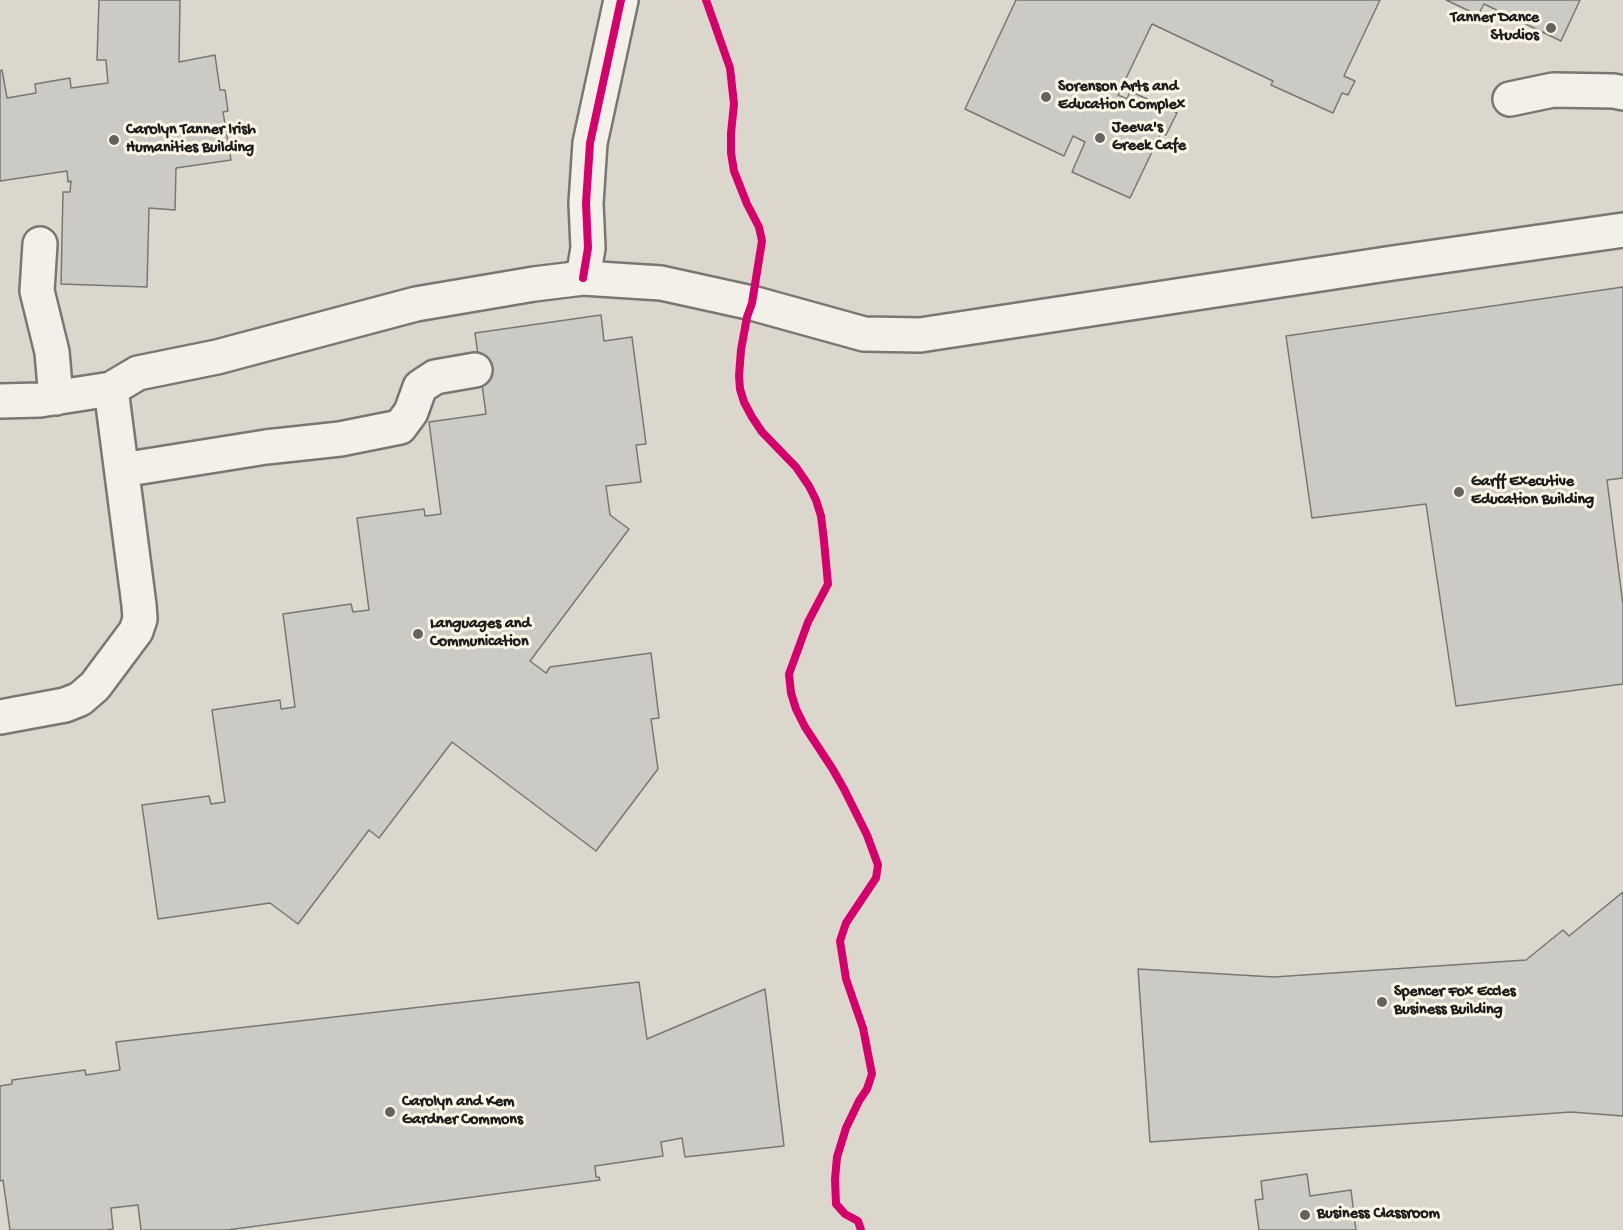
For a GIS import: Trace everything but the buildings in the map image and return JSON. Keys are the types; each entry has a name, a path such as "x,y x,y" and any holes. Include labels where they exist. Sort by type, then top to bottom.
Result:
{"lane":[{"path":"583,278 588,248 586,203 590,143 621,0"},
{"path":"1510,99 1553,90 1623,93"},
{"path":"0,401 40,400 111,389 138,373 217,357 416,304 583,278 661,284 752,303 864,334 920,335 1623,230"},
{"path":"40,244 37,291 52,352 56,398"},
{"path":"122,470 266,447 340,439 400,427 411,412 420,387 435,376 475,370"},
{"path":"0,717 65,705 80,699 95,686 136,631 140,619 139,605 111,389"}],"shaded area":[{"path":"0,0 1623,0 1623,1230 0,1230"},
{"path":"296,0 598,0 562,153 558,209 553,224 544,238 521,252 522,256 371,295 377,285 371,267 360,259 347,256 335,260 326,268 322,276 330,297 334,301 343,302 254,326 240,319 233,303 304,127 312,94 312,62 303,33 288,5"},
{"path":"632,0 696,0 720,74 724,111 720,145 723,172 750,232 750,254 745,280 741,277 653,256 638,248 624,235 618,234 612,237 604,213 602,169"},
{"path":"715,0 817,0 862,183 877,227 822,248 764,284 770,240 768,225 748,185 740,162 738,138 742,92"},
{"path":"842,0 896,0 895,54 850,33"},
{"path":"913,0 953,0 948,11 955,68 950,80 913,63"},
{"path":"1380,0 1393,0 1355,81 1344,76"},
{"path":"855,54 937,92 962,110 976,215 949,215 901,221 882,160"},
{"path":"1453,69 1466,72 1476,79 1483,89 1486,102 1483,115 1476,125 1466,132 1453,135 1440,132 1430,125 1423,115 1420,102 1423,89 1430,79 1440,72"},
{"path":"1192,71 1187,81 1196,80 1162,151 1160,150 1156,158 1150,155 1161,133 1167,135 1177,113 1146,99 1153,86 1172,83 1177,73"},
{"path":"299,73 299,98 262,195 240,204 217,171 220,169 220,173 232,176 244,144 233,97 261,93 260,80"},
{"path":"1585,106 1623,107 1623,175 1570,151 1547,174 1508,197 1504,198 1502,194 1478,203 1459,205 1440,203 1438,207 1406,201 1386,194 1357,177 1338,161 1349,159 1355,148 1375,147 1386,162 1420,188 1455,196 1468,196 1488,190 1515,176 1534,155 1557,120 1570,111"},
{"path":"1311,154 1316,156 1347,187 1375,203 1406,216 1441,222 1462,221 1501,214 1534,200 1535,203 1479,226 1114,282 1159,190 1178,188 1184,174 1208,170 1202,183 1220,181 1226,168 1252,164 1249,174 1261,173 1269,161 1297,157 1292,167 1306,165"},
{"path":"1574,167 1623,190 1623,203 1587,196 1549,199 1545,197 1544,193"},
{"path":"1163,178 1113,282 1095,285 1042,267 1010,260 1023,231 1087,249 1097,227 1076,210 1044,194 1100,184"},
{"path":"191,188 186,326 172,334 75,348 67,344 51,312 55,198 63,197 61,284 146,287 149,208 175,210 175,189"},
{"path":"26,207 25,238 0,238 0,210"},
{"path":"958,225 989,226 981,242 943,240 907,242 904,231"},
{"path":"880,237 886,256 829,270 825,259"},
{"path":"1623,247 1623,267 1563,276 1476,272 1426,280 1424,273 1482,265 1515,266 1542,272 1560,270"},
{"path":"1005,269 1024,273 1074,288 990,300"},
{"path":"1365,280 1366,291 1269,309 1273,336 1266,341 1269,360 1277,363 1290,454 1279,456 1288,520 1204,531 1198,526 1190,526 1178,535 1153,537 1139,530 1119,507 1102,496 1073,489 1053,491 1003,515 959,408 937,343"},
{"path":"1623,280 1623,287 1545,298 1544,291"},
{"path":"0,291 4,291 11,303 36,355 34,360 24,368 0,371"},
{"path":"667,300 738,316 728,357 730,383 737,406 751,431 795,480 808,506 815,544 818,583 745,573 708,574 696,512"},
{"path":"754,320 766,324 799,346 827,359 848,363 867,362 880,361 907,353 920,452 922,562 858,583 834,584 829,521 817,483 783,441 760,418 753,399 746,369"},
{"path":"351,336 441,339 414,343 400,348 394,354 389,366 389,400 381,413 366,419 267,433 260,413 257,378 277,385 283,418 367,406 363,367 293,366 287,362 291,353"},
{"path":"183,376 181,433 177,435 172,398 163,399 162,383"},
{"path":"219,379 226,413 219,417 225,433 209,439 211,382"},
{"path":"34,411 48,449 44,550 50,586 86,659 82,675 63,682 29,676 17,662 0,559 0,421 4,417"},
{"path":"957,467 984,527 966,538 957,524 946,530 945,474"},
{"path":"253,469 262,483 279,476 289,488 254,502 235,475"},
{"path":"1621,478 1623,506 1623,605 1607,480"},
{"path":"220,482 224,490 215,504 219,519 203,529 201,507 207,504 202,489"},
{"path":"297,503 308,525 286,525 263,530 242,538 221,552 219,539 229,532"},
{"path":"647,516 678,532 685,586 678,592 600,604 601,591 644,536 649,526"},
{"path":"1073,521 1092,526 1110,537 1114,543 1122,577 1096,595 1064,627 1046,652 973,781 949,809 943,740 957,669 987,609 1015,566 1044,531 1062,522"},
{"path":"1292,552 1304,597 1329,636 1378,669 1410,678 1410,702 1388,698 1353,684 1327,668 1304,644 1279,602 1268,558"},
{"path":"347,570 351,604 283,614 295,707 281,709 280,701 212,710 225,802 211,804 209,796 142,805 158,919 270,903 298,924 309,910 334,928 332,931 287,933 267,922 232,924 153,936 143,924 134,903 135,824 123,789 129,776 144,774 152,783 167,787 207,780 211,775 203,708 209,698 279,686 284,674 276,615 277,607 284,601 332,593 336,586 336,573"},
{"path":"1218,572 1244,583 1264,601 1284,639 1304,665 1318,677 1341,693 1378,709 1382,747 1306,757 1313,805 1239,864 1099,893 1054,895 1004,891 987,790 1011,753 1053,673 1083,631 1123,597"},
{"path":"189,582 190,588 120,733 114,732 109,697 158,633 164,616 162,587"},
{"path":"742,605 797,618 781,659 778,677 781,693 791,720 839,794 872,868 813,897 795,903 783,903 769,895 759,886 745,860 710,610"},
{"path":"817,623 912,646 913,652 920,655 926,833 887,860 846,772 821,738 804,706 800,684 802,664"},
{"path":"1380,709 1395,714 1410,715 1411,743 1384,747"},
{"path":"95,711 108,786 99,809 80,844 62,868 30,864 0,864 0,838 15,805 26,754 32,739 45,727 78,719"},
{"path":"1623,711 1623,721 1548,758 1530,764 1511,763 1521,718 1576,720"},
{"path":"1481,716 1518,717 1509,762 1476,753"},
{"path":"1623,737 1623,802 1602,805 1587,782 1542,795 1506,798 1509,785 1448,766 1450,758 1504,775 1534,776 1547,773"},
{"path":"1412,756 1413,781 1330,791 1328,768"},
{"path":"1413,794 1414,803 1299,849 1299,851 1244,863 1313,806"},
{"path":"1576,800 1582,808 1502,823 1505,812 1531,812 1557,807"},
{"path":"401,810 418,822 344,915 319,897 369,830 380,838"},
{"path":"1414,821 1415,844 1365,855 1364,847"},
{"path":"1600,829 1615,846 1549,899 1543,890 1536,864 1570,837"},
{"path":"10,876 52,881 49,891 25,920 14,916 0,918 0,880"},
{"path":"1328,883 1376,890 1413,899 1424,948 1271,959 1269,946 1111,955 1112,923 1277,887"},
{"path":"70,888 83,892 103,907 126,943 126,969 120,986 99,991 98,975 54,986 35,961 39,940 35,929 65,889"},
{"path":"977,919 1008,1128 1003,1160 994,1176 982,1186 969,1189 956,1175 949,1064 911,921"},
{"path":"893,922 907,959 925,1028 936,1134 933,1184 912,1230 875,1230 869,1217 851,1207 846,1199 850,1150 879,1088 884,1063 873,1020 856,972 854,953 856,936"},
{"path":"1007,922 1051,926 1096,923 1091,1021 1044,1024 1013,958"},
{"path":"835,943 847,1002 864,1053 866,1070 843,1115 834,1140 828,1172 828,1199 831,1223 853,1227 857,1230 831,1230 809,1225 802,1210 791,1160 784,1146 775,1060 844,1049 813,974 803,977 796,961"},
{"path":"0,975 9,977 20,975 27,983 22,986 25,1002 0,996"},
{"path":"0,1029 20,1034 16,1052 42,1049 42,1054 61,1052 64,1068 85,1064 85,1070 12,1079 12,1084 0,1086"},
{"path":"1023,1035 1030,1036 1037,1043 1045,1081 1044,1113 1036,1128 1030,1130 1025,1126 1021,1110 1013,1054 1016,1042"},
{"path":"1087,1091 1109,1181 1054,1188 1032,1180 1031,1158 1052,1128 1061,1093"},
{"path":"1606,1157 1617,1203 1608,1205 1594,1218 1586,1220 1570,1160"},
{"path":"1561,1161 1577,1221 1561,1226 1562,1200 1555,1169"},
{"path":"1512,1164 1529,1230 1495,1230 1479,1166"},
{"path":"1467,1166 1483,1230 1451,1230 1436,1169"},
{"path":"1425,1170 1440,1230 1403,1230 1389,1172"},
{"path":"1201,1194 1255,1200 1259,1230 1164,1230 1178,1202"},
{"path":"1126,1197 1095,1230 1046,1230 1044,1207"},
{"path":"1016,1213 1025,1218 1026,1230 962,1230 966,1222"}],"cycle path":[{"path":"583,278 588,248 586,203 590,143 621,0"},
{"path":"706,0 730,68 734,104 731,133 734,171 759,227 762,241 752,303 741,350 740,389 744,402 762,432 796,467 809,486 821,516 828,584 808,622 789,674 791,693 805,727 844,789 867,835 878,865 876,878 846,923 840,941 846,979 863,1028 872,1074 867,1089 846,1128 837,1157 836,1204 845,1214 858,1221 861,1230"}],"place":[{"name":"Tanner Dance Studios","path":"1551,28"},
{"name":"Sorenson Arts and Education Complex","path":"1046,97"},
{"name":"Jeeva's Greek Cafe","path":"1100,138"},
{"name":"Carolyn Tanner Irish Humanities Building","path":"114,140"},
{"name":"Garff Executive Education Building","path":"1459,492"},
{"name":"Languages and Communication","path":"418,634"},
{"name":"Spencer Fox Eccles Business Building","path":"1382,1002"},
{"name":"Carolyn and Kem Gardner Commons","path":"390,1112"},
{"name":"Business Classroom","path":"1305,1215"}]}
